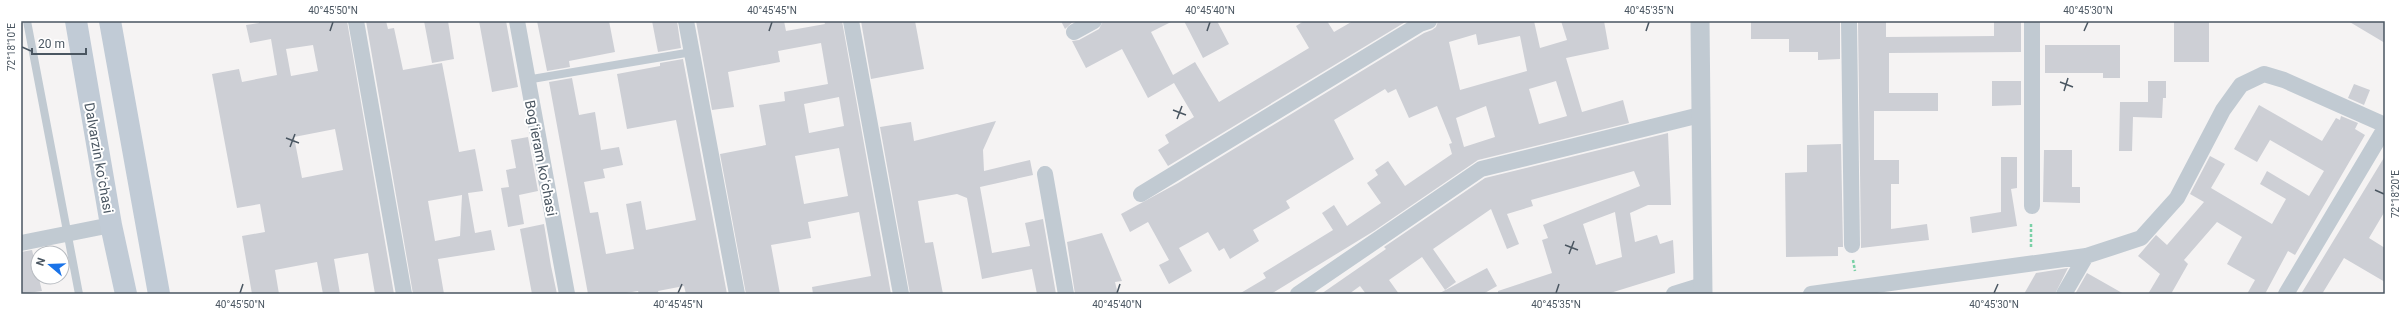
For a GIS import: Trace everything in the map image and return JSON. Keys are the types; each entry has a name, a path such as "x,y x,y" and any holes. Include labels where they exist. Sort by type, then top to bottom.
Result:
{"main road":[{"name":"Dalvarzin koʻchasi","path":"76,21 111,225 126,294"},
{"path":"110,21 159,294"}],"street":[{"path":"356,21 404,294"},
{"name":"Bogʻieram koʻchasi","path":"517,21 526,80 568,294"},
{"path":"686,21 737,294"},
{"path":"851,21 901,294"},
{"path":"1074,32 1094,21"},
{"path":"1141,194 1420,24 1429,21"},
{"path":"1674,294 1703,290 1700,21"},
{"path":"1849,21 1852,245"},
{"path":"2032,21 2032,206"},
{"path":"1811,294 2086,256 2141,238 2177,198 2223,110 2241,84 2264,74 2284,80 2385,125"},
{"path":"1298,294 1481,169 1700,115"},
{"path":"2286,294 2385,128"},
{"path":"1045,174 1066,294"},
{"path":"21,243 111,225"},
{"path":"2064,294 2086,256"}],"lane":[{"path":"27,21 79,294"},
{"path":"526,80 692,52"}],"path":[{"path":"2031,263 2032,206"},
{"path":"1852,245 1856,288"}],"building":[{"path":"259,21 347,21 394,294 375,294 368,253 334,259 340,294 323,294 317,262 275,270 279,294 252,294 242,236 265,232 260,204 237,208 212,74 239,69 242,82 277,75 271,39 250,43 246,25 259,23","holes":["313,45 318,71 291,76 286,49","335,129 343,170 302,178 294,137"]},
{"path":"366,21 386,21 388,29 394,28 403,70 442,63 459,152 475,149 483,191 468,193 475,233 491,230 495,250 438,259 444,294 413,294","holes":["462,195 460,236 435,241 428,201"]},
{"path":"424,21 448,21 454,59 432,63"},
{"path":"479,21 506,21 518,87 492,92"},
{"path":"537,21 609,21 615,52 569,61 570,67 547,71"},
{"path":"652,21 677,21 681,48 658,52"},
{"path":"696,21 784,21 786,31 825,24 824,21 842,21 891,294 813,294 812,287 871,276 859,212 808,222 811,238 771,245 780,294 746,294 720,154 766,145 759,105 785,101 784,92 828,84 821,43 778,51 780,62 728,72 734,107 712,110","holes":["839,97 844,126 809,133 804,104","839,148 848,196 804,204 795,156"]},
{"path":"861,21 915,21 924,69 871,79"},
{"path":"1061,21 1074,21 1065,29"},
{"path":"1103,21 1173,21 1151,32 1173,75 1195,62 1219,102 1309,48 1296,26 1304,21 1327,21 1334,32 1353,21 1407,21 1168,166 1158,150 1169,143 1165,135 1194,117 1174,83 1148,98 1122,49 1086,68 1072,41 1079,40 1099,29"},
{"path":"1184,21 1217,21 1229,44 1203,58"},
{"path":"1438,21 1534,21 1540,48 1567,40 1561,21 1604,21 1609,49 1566,58 1582,112 1623,100 1629,123 1478,160 1374,231 1271,294 1239,294 1266,278 1263,273 1333,230 1322,213 1334,205 1347,226 1381,203 1367,183 1378,175 1375,170 1388,161 1405,186 1452,154 1449,144 1452,143 1437,106 1409,118 1396,89 1388,93 1385,89 1334,120 1354,159 1286,201 1290,208 1253,230 1259,241 1230,259 1224,248 1219,251 1208,232 1179,248 1192,271 1169,284 1159,265 1169,260 1148,222 1130,232 1121,214 1178,183 1436,27","holes":["1476,34 1478,45 1520,36 1527,71 1460,90 1449,42","1556,81 1567,116 1539,124 1529,89","1486,106 1495,137 1464,147 1456,118"]},
{"path":"1751,21 1840,21 1840,59 1818,60 1818,52 1789,52 1789,39 1751,39"},
{"path":"1858,21 1886,21 1886,37 1994,36 1994,21 2021,21 2021,52 1889,53 1889,93 1938,93 1938,111 1874,111 1874,160 1899,160 1899,184 1891,184 1891,229 1927,224 1929,240 1861,248"},
{"path":"2174,21 2209,21 2209,62 2174,62"},
{"path":"2348,21 2385,21 2385,43"},
{"path":"2045,45 2120,45 2120,78 2103,78 2103,73 2045,73"},
{"path":"683,59 727,294 686,294 684,286 658,291 659,294 639,294 638,291 620,294 588,294 549,82 572,78 579,115 595,112 601,150 619,147 623,165 603,169 605,178 584,182 590,213 598,212 606,254 634,249 626,204 641,201 646,230 696,220 676,120 627,129 617,74 660,66 660,63"},
{"path":"1992,81 2021,81 2021,105 1992,106"},
{"path":"2148,81 2166,81 2166,98 2163,98 2162,118 2133,117 2132,151 2119,151 2120,102 2148,102"},
{"path":"2354,84 2370,90 2364,105 2348,98"},
{"path":"2259,105 2322,141 2336,118 2340,120 2341,116 2358,123 2355,129 2365,135 2295,255 2288,251 2265,294 2247,294 2255,280 2227,264 2242,237 2217,222 2184,260 2188,264 2171,294 2148,294 2160,274 2138,256 2156,235 2167,245 2204,202 2190,194 2210,156 2225,164 2211,188 2272,224 2286,199 2260,184 2267,171 2309,196 2324,171 2270,140 2257,162 2234,149"},
{"path":"996,121 983,150 984,171 1030,160 1033,175 980,187 992,253 1030,246 1025,223 1043,219 1056,294 1037,294 1032,269 982,279 967,198 957,194 918,201 925,243 933,242 943,294 910,294 880,127 911,122 914,141"},
{"path":"1668,133 1671,205 1648,205 1630,213 1635,242 1657,235 1660,244 1673,240 1675,273 1607,294 1498,294 1498,291 1552,273 1542,240 1548,238 1543,225 1640,186 1634,171 1531,200 1533,206 1507,214 1519,244 1507,249 1491,209 1433,249 1456,282 1445,290 1422,257 1389,280 1399,294 1366,294 1360,286 1349,294 1321,294 1386,249 1384,247 1485,178","holes":["1615,212 1622,257 1596,265 1583,224"]},
{"path":"528,137 538,191 519,195 524,224 508,227 501,188 509,187 506,170 516,168 511,140"},
{"path":"1841,144 1843,247 1838,247 1838,256 1786,257 1785,173 1807,172 1807,145"},
{"path":"2044,150 2072,150 2072,187 2080,187 2080,203 2043,202"},
{"path":"2385,156 2385,211 2369,238 2385,248 2385,282 2344,258 2322,294 2301,294"},
{"path":"2001,157 2017,157 2017,188 2011,189 2017,226 1972,233 1970,217 2001,212"},
{"path":"544,224 557,294 532,294 520,229"},
{"path":"1102,233 1122,281 1115,282 1118,294 1075,294 1067,242"},
{"path":"30,250 30,285 41,285 42,291 21,294 21,252"},
{"path":"1487,268 1497,286 1483,294 1438,294"},
{"path":"2068,268 2055,294 2024,294 2036,273"},
{"path":"2087,273 2124,294 2075,294"}]}
